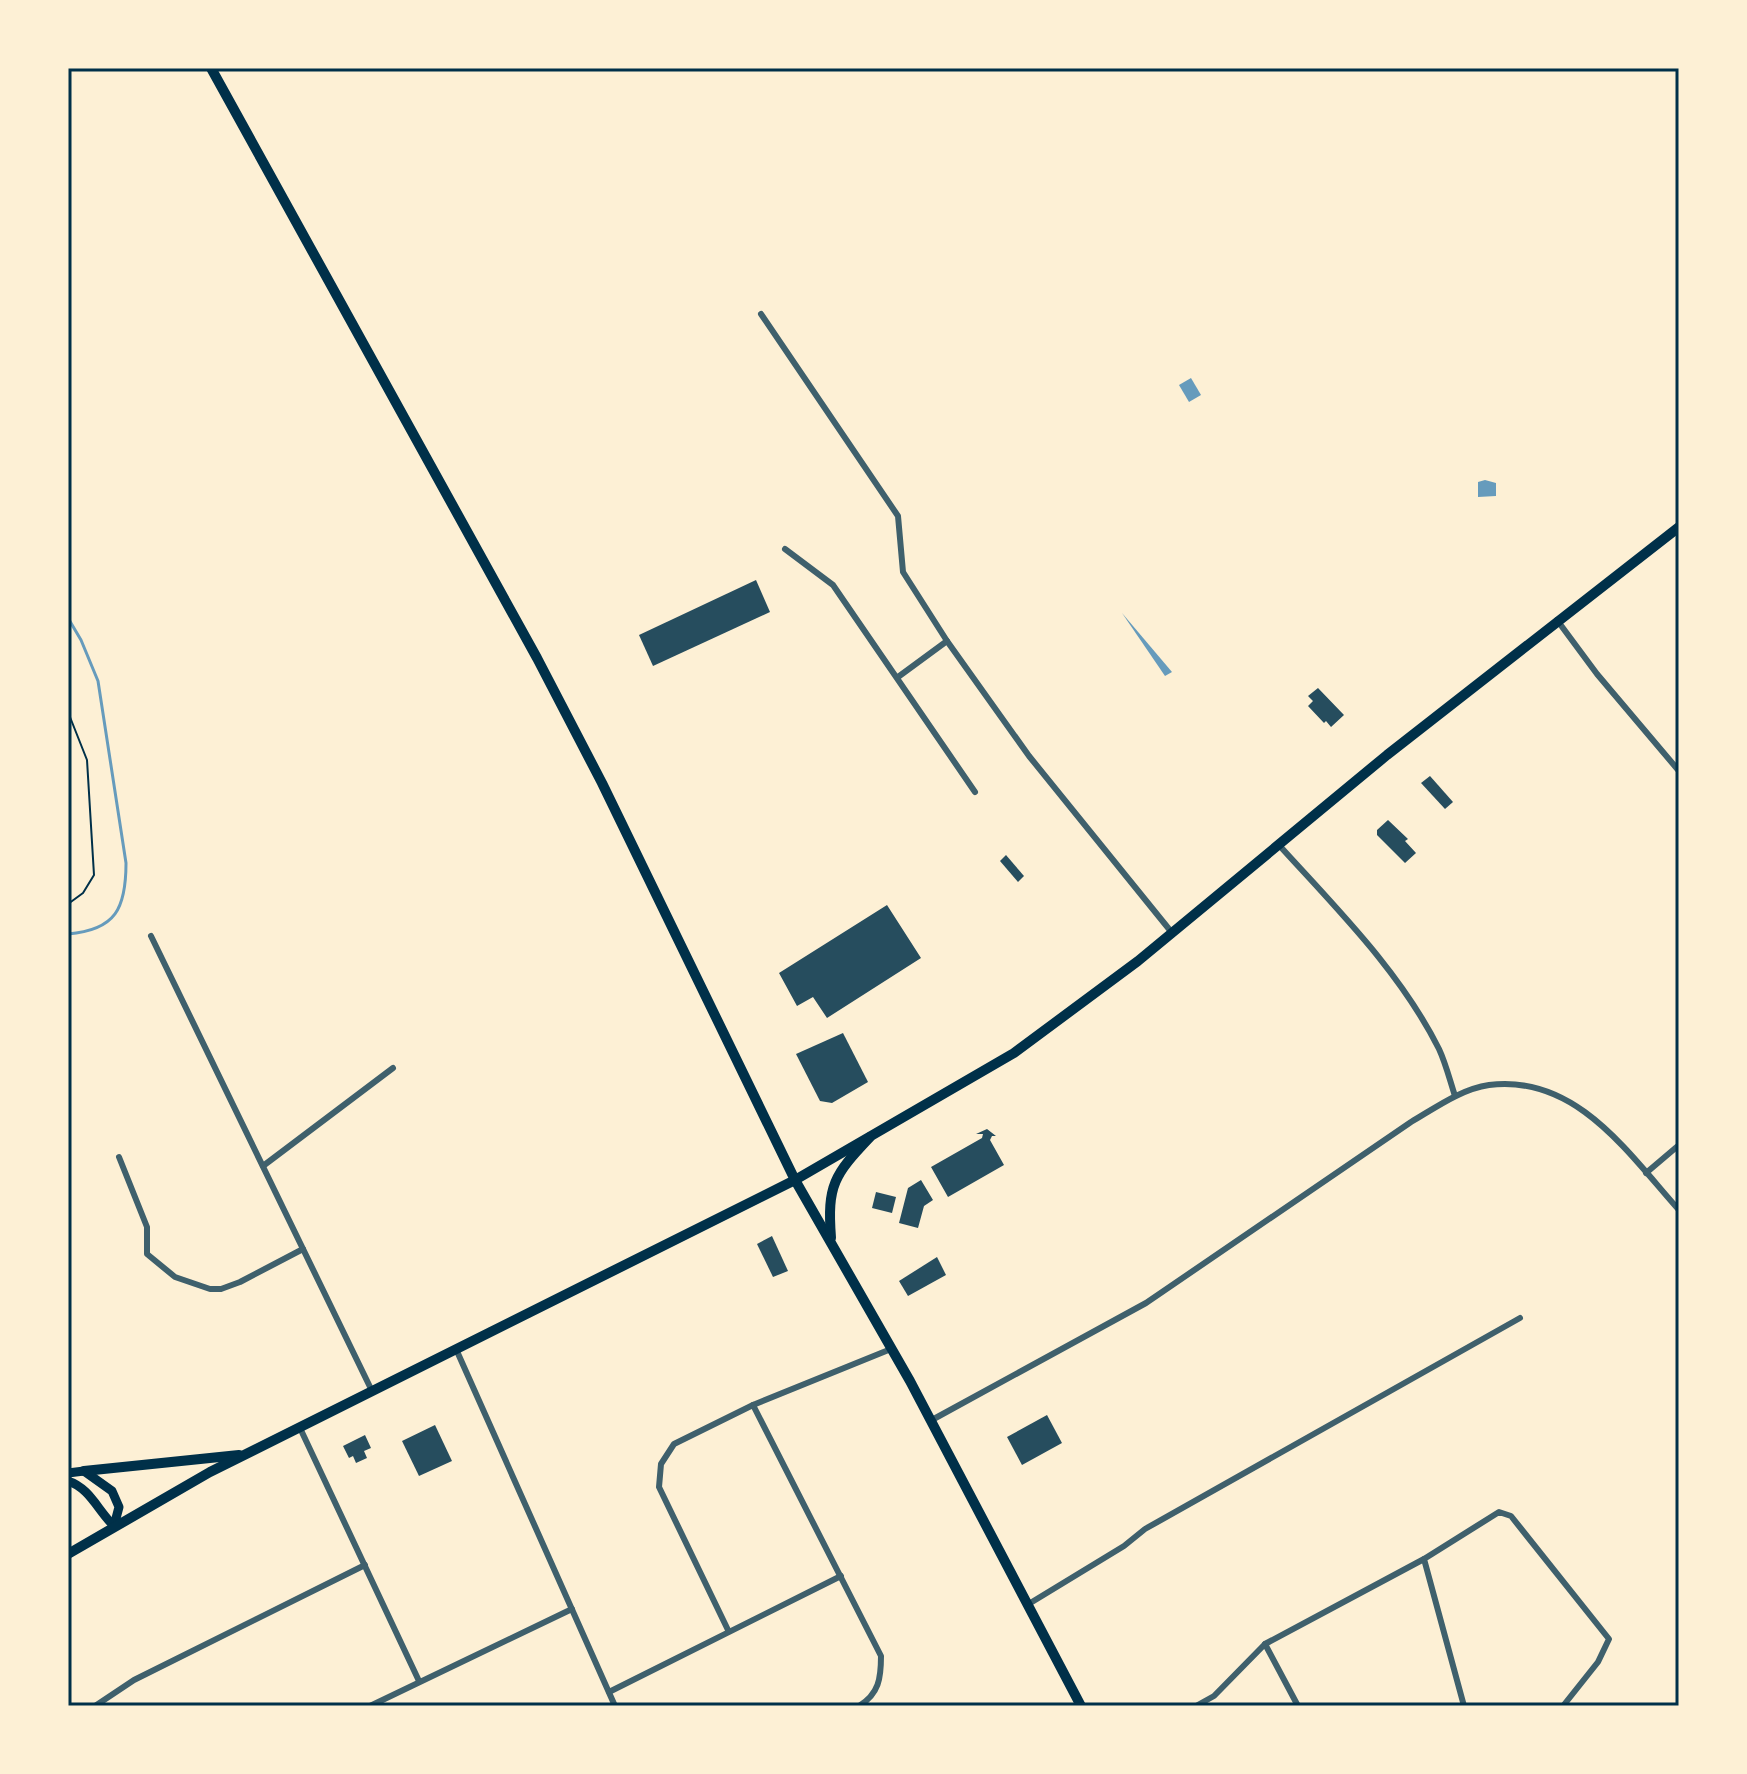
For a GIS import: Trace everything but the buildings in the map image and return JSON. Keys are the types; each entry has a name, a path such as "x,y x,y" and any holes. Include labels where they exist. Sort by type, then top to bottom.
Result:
{"main road":[{"path":"211,68 537,658 795,1180 891,1349 1081,1706"},
{"path":"68,1554 245,1454 795,1180 1014,1053 1173,934 1278,844 1557,620 1679,527"},
{"path":"831,1244 830,1192 849,1158 870,1137"},
{"path":"68,1473 245,1454"},
{"path":"84,1471 112,1491 119,1507 114,1526"},
{"path":"68,1481 89,1494 114,1526"}],"street":[{"path":"761,314 898,516 903,572 947,641 1029,756 1173,934"},
{"path":"785,549 833,585 975,792"},
{"path":"1557,620 1597,674 1679,771"},
{"path":"898,677 947,641"},
{"path":"1278,844 1393,975 1422,1017 1441,1053 1455,1096"},
{"path":"151,936 372,1391"},
{"path":"263,1166 393,1068"},
{"path":"930,1421 1146,1303 1411,1122 1455,1096 1488,1085 1536,1087 1590,1113 1679,1210"},
{"path":"1646,1173 1679,1145"},
{"path":"119,1157 147,1227 147,1254 175,1277 210,1289 221,1289 303,1249"},
{"path":"1027,1605 1145,1529 1520,1318"},
{"path":"456,1349 615,1706"},
{"path":"728,1630 659,1487 661,1464 674,1444 753,1405 891,1349"},
{"path":"753,1405 881,1656 881,1675 876,1692 859,1706"},
{"path":"300,1427 419,1681"},
{"path":"1196,1706 1214,1696 1265,1644 1424,1559 1499,1512 1511,1516 1609,1639 1598,1662 1563,1706"},
{"path":"1424,1559 1464,1706"},
{"path":"95,1706 134,1680 365,1565"},
{"path":"609,1692 841,1576"},
{"path":"370,1706 572,1609"},
{"path":"1265,1644 1298,1706"}],"path":[{"path":"68,712 87,760 94,875 83,893 68,904"}],"water":[{"path":"1191,378 1201,395 1189,402 1179,385"},
{"path":"1478,482 1496,483 1496,496 1478,497"},
{"path":"1122,613 1172,672 1165,676"}],"waterway":[{"path":"68,618 98,681 126,863 124,893 115,914 97,928 68,934"}]}
